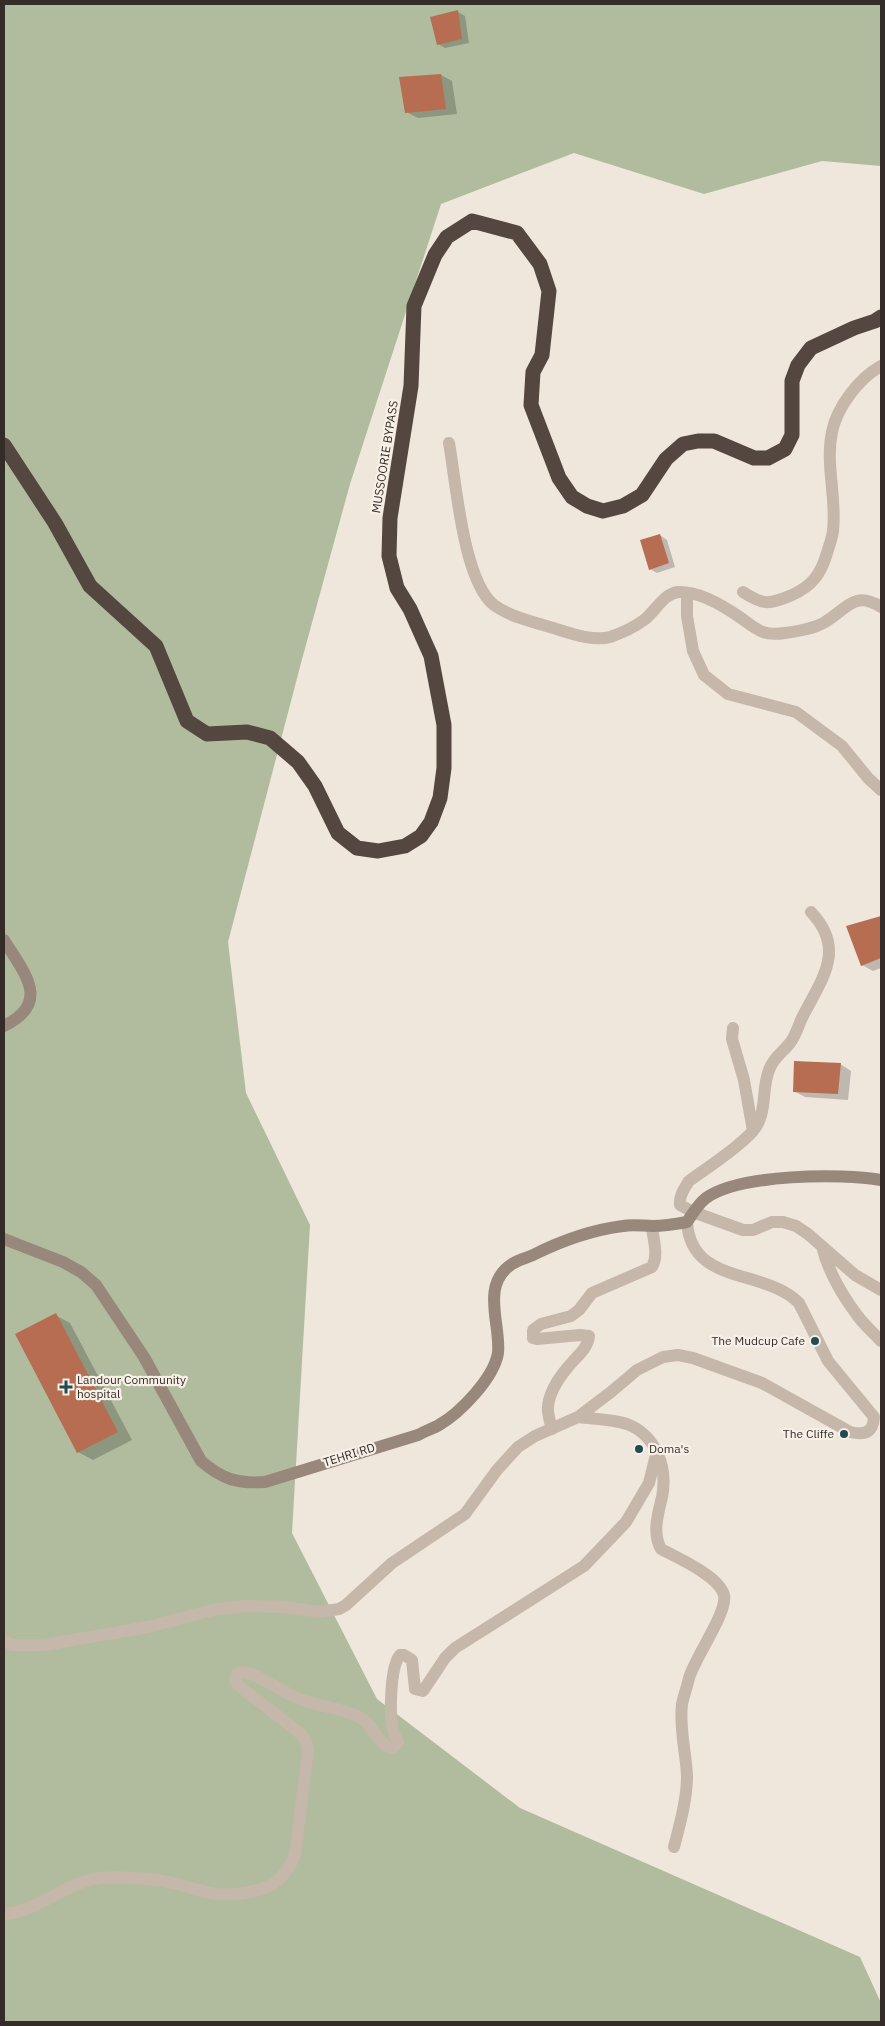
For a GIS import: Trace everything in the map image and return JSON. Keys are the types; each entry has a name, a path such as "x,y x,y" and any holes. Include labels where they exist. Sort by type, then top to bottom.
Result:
{"highway":[{"name":"MUSSOORIE BYPASS","path":"4,445 55,523 90,586 156,646 187,721 207,734 246,732 270,738 298,762 315,786 338,833 357,848 378,851 405,846 421,836 431,822 440,798 444,768 444,726 440,695 431,656 410,609 397,588 389,556 390,518 411,386 414,306 435,255 447,237 472,221 488,224 517,233 540,264 549,291 542,355 533,372 531,405 559,478 572,496 587,506 603,510 623,506 642,494 666,459 683,444 698,441 714,441 754,458 768,458 785,449 792,435 792,381 798,365 811,348 881,317"}],"street":[{"path":"742,592 759,602 770,603 802,591 818,575 823,567 833,531 829,448 832,430 838,414 852,393 875,369 881,366"},
{"path":"450,443 467,547 473,572 486,597 495,605 539,624 595,638 607,638 645,620 669,595 678,592 714,602 762,632 771,634 819,625 852,602 860,600 868,601 881,607"},
{"path":"687,593 687,616 693,651 704,675 728,694 796,712 842,746 868,778 881,790"},
{"path":"811,912 822,923 827,935 830,956 823,979 803,1016 796,1034 769,1068 763,1108 753,1131 689,1181 682,1192 680,1205 690,1217 743,1230 753,1230 772,1222 783,1222 796,1226 822,1246 855,1276 881,1290"},
{"path":"4,940 30,986 32,998 27,1008 17,1020 4,1026"},
{"path":"733,1028 732,1039 744,1080 753,1131"},
{"path":"4,1641 13,1645 44,1645 148,1627 216,1610 246,1606 284,1607 320,1612 339,1609 353,1599 392,1563 465,1514 497,1470 518,1447 535,1436 578,1417 637,1370 664,1357 678,1355 694,1358 767,1385 850,1432 860,1434 868,1432 873,1426 874,1417 828,1361 799,1303 792,1295 772,1285 732,1275 710,1263 693,1246 688,1235 690,1217 708,1197 729,1188 795,1176 881,1180"},
{"name":"TEHRI RD","path":"4,1239 63,1262 80,1272 96,1285 144,1357 201,1461 214,1472 232,1480 247,1483 265,1482 418,1435 440,1424 471,1399 494,1365 498,1353 493,1310 495,1291 506,1269 512,1264 559,1242 582,1235 624,1226 652,1226 690,1217"},
{"path":"552,1429 548,1407 551,1393 560,1377 582,1352 589,1336 533,1338 533,1330 541,1324 571,1316 579,1310 592,1293 652,1267 656,1254 652,1226"},
{"path":"822,1246 827,1265 857,1316 881,1341"},
{"path":"578,1417 626,1424 640,1431 650,1440 657,1452 663,1478 657,1519 658,1543 661,1549 704,1573 716,1583 723,1593 725,1602 693,1668 682,1705 682,1737 687,1778 674,1847"},
{"path":"4,1914 25,1909 77,1884 99,1878 157,1880 215,1894 237,1895 277,1882 290,1867 295,1856 308,1751 306,1741 301,1734 239,1686 235,1681 235,1676 238,1672 242,1671 251,1674 304,1700 336,1708 357,1716 369,1724 383,1744 394,1748 398,1742 392,1726 392,1683 396,1659 400,1655 409,1657 412,1660 415,1689 423,1691 445,1658 455,1648 584,1566 626,1522 649,1483 657,1452"}],"green space":[{"path":"4,4 881,4 881,166 822,161 704,194 574,153 441,204 350,484 228,942 246,1093 310,1225 292,1533 377,1699 520,1808 860,1957 881,2003 881,2022 4,2022"}],"building":[{"path":"458,10 462,39 437,45 430,17"},
{"path":"441,74 446,109 405,113 399,77"},
{"path":"660,534 669,563 649,570 640,540"},
{"path":"881,916 881,958 861,966 846,926"},
{"path":"794,1061 841,1063 838,1094 793,1092"},
{"path":"56,1313 118,1432 77,1453 15,1334"}],"place":[{"name":"The Mudcup Cafe","path":"815,1341"},
{"name":"Landour Community hospital","path":"66,1387"},
{"name":"The Cliffe","path":"844,1434"},
{"name":"Doma's","path":"639,1449"}]}
